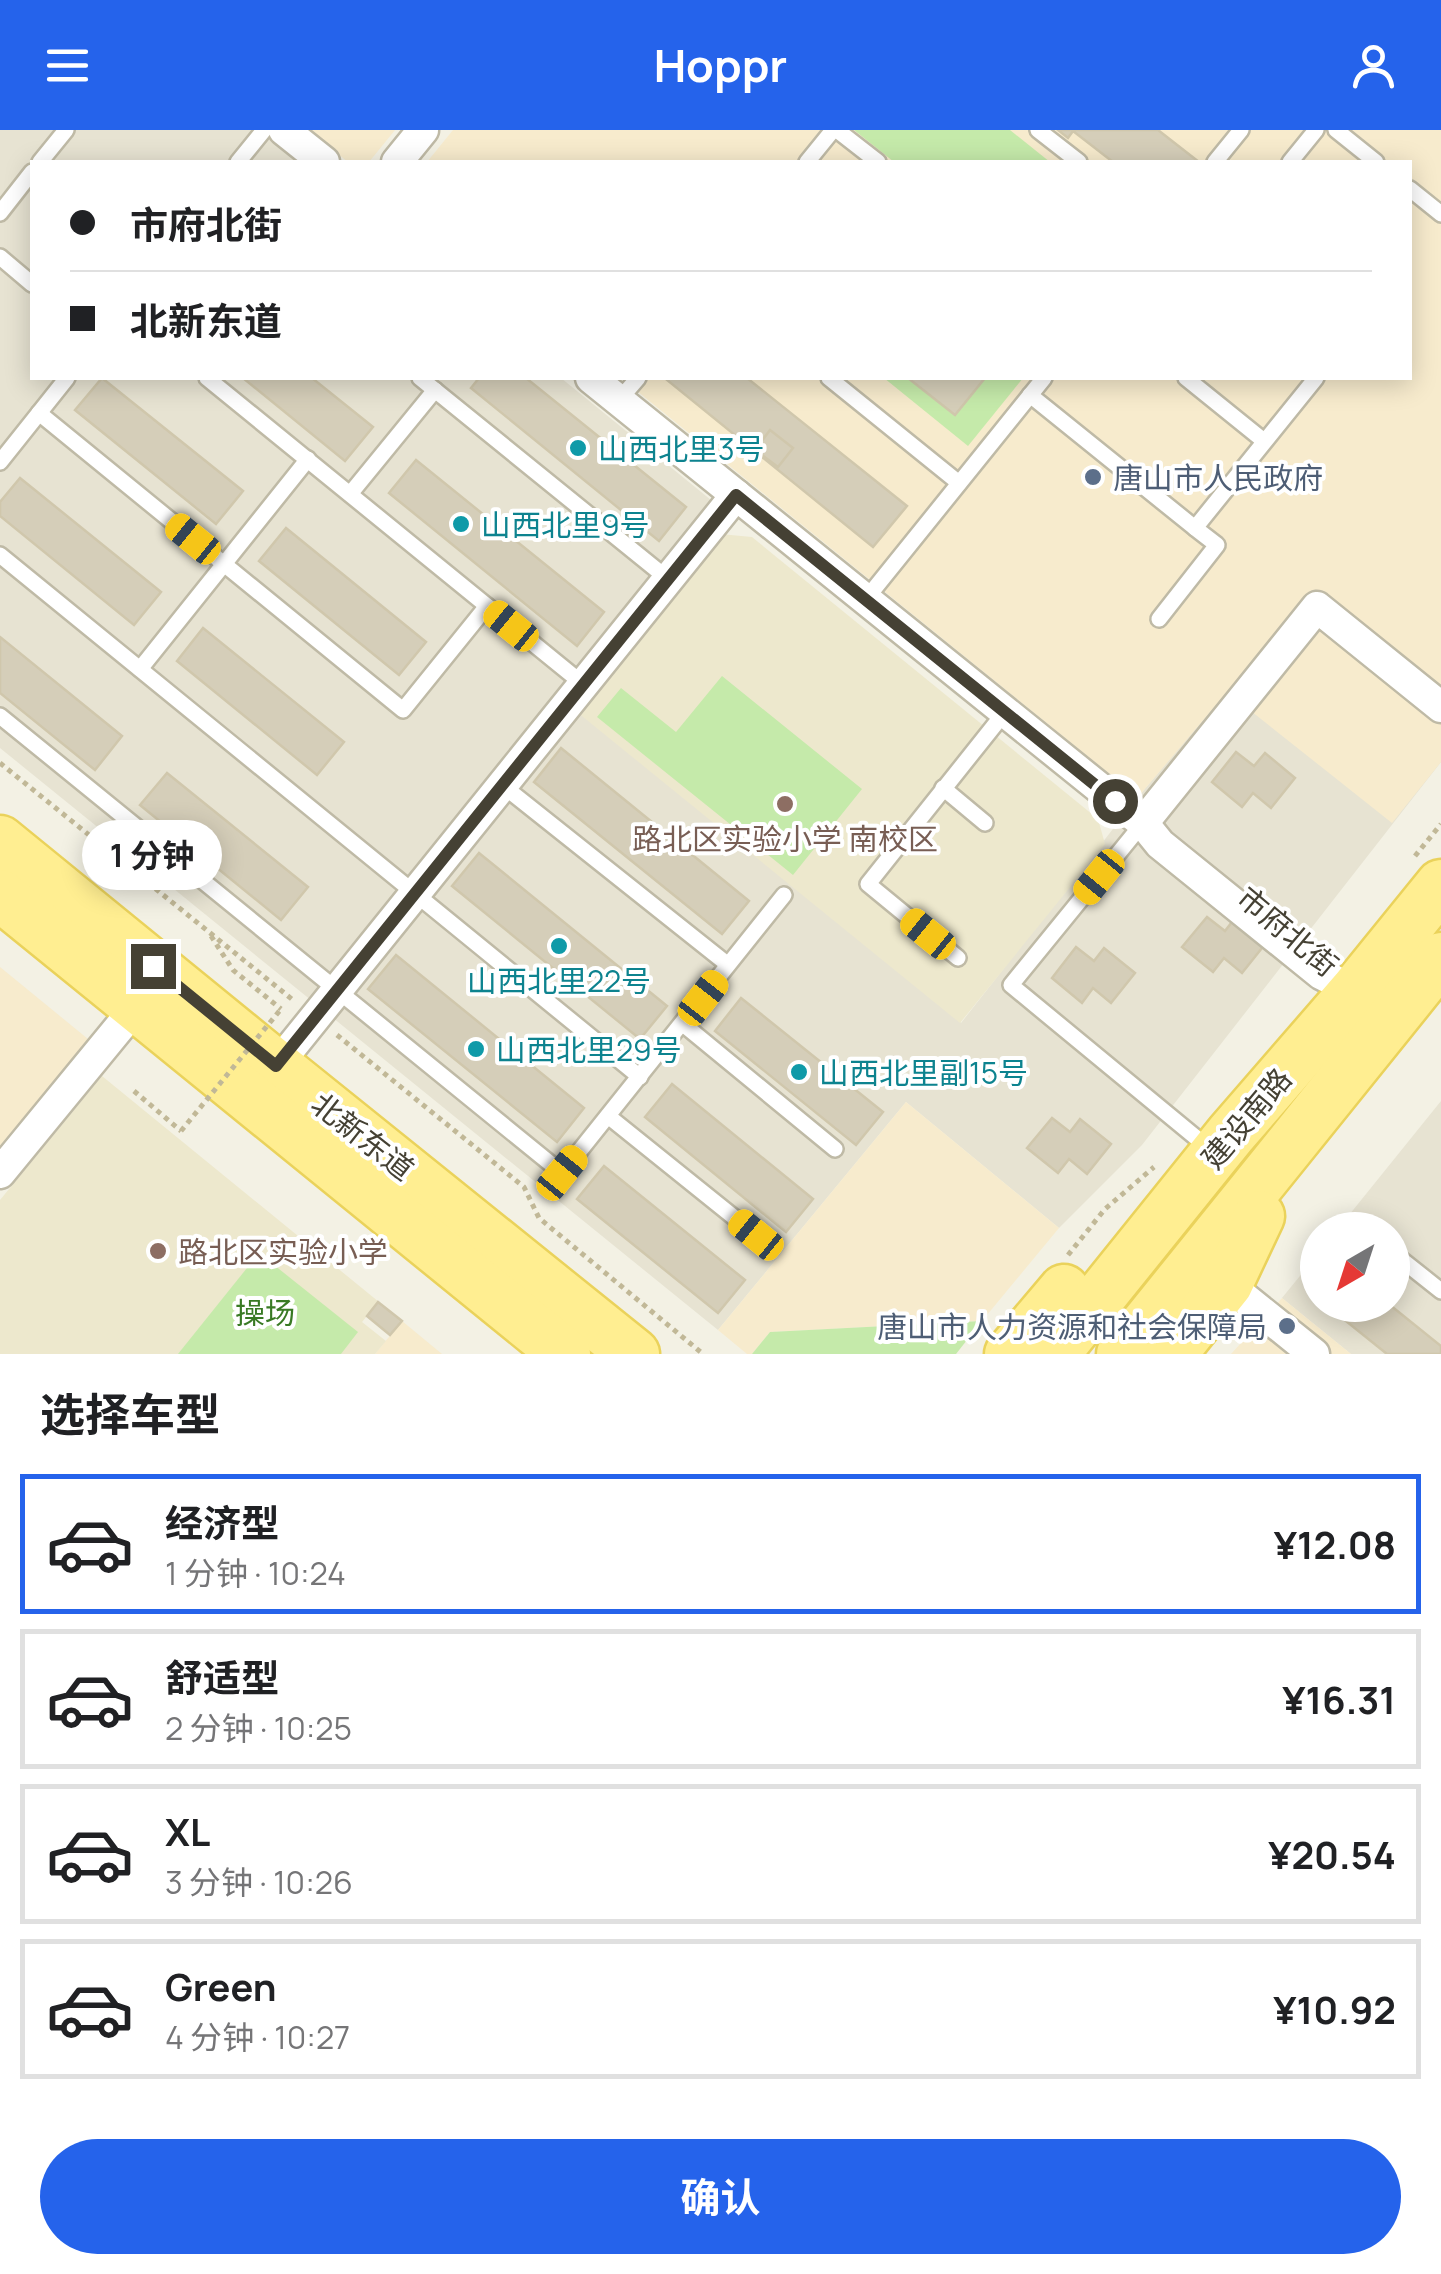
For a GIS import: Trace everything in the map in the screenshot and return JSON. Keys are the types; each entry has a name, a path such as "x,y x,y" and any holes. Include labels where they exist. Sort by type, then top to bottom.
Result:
{"main road":[{"name":"北新东道","path":"0,841 634,1354"},
{"name":"建设南路","path":"1054,1354 1218,1140 1355,991 1441,885"},
{"name":"北新东道","path":"0,895 565,1354"},
{"name":"建设南路","path":"1122,1354 1441,958"},
{"path":"1010,1354 1122,1220 1218,1140"},
{"path":"1171,1354 1228,1284 1292,1146"},
{"path":"410,1230 518,1354"},
{"path":"484,1232 554,1262 674,1354"}],"street":[{"path":"284,130 322,160"},
{"path":"398,160 423,130"},
{"name":"市府北街","path":"598,380 628,389 736,495 1143,823 1169,832 1330,962 1355,991"},
{"path":"276,1066 736,495"},
{"path":"1143,823 1317,607 1441,707"},
{"path":"0,1173 137,1006"},
{"path":"1228,1284 1314,1354"}],"lane":[{"path":"42,160 66,130"},
{"path":"240,160 264,130"},
{"path":"1038,130 1076,160"},
{"path":"1217,160 1241,130"},
{"path":"1292,160 1316,130"},
{"path":"1336,130 1374,160"},
{"path":"808,160 827,133 874,160"},
{"path":"0,213 30,175"},
{"path":"1412,191 1441,214"},
{"path":"0,257 30,282"},
{"path":"0,462 66,380"},
{"path":"209,380 583,684"},
{"path":"422,380 668,580"},
{"path":"831,380 959,483"},
{"path":"866,599 1042,380"},
{"path":"1188,380 1264,441"},
{"path":"1195,528 1314,380"},
{"path":"350,494 435,390"},
{"path":"1030,395 1217,545 1158,619"},
{"path":"39,414 402,710 487,606"},
{"path":"140,670 308,460"},
{"path":"0,555 640,1077"},
{"path":"958,958 868,884 1005,712"},
{"path":"0,716 562,1173 784,895"},
{"path":"502,785 722,960"},
{"path":"943,788 986,823"},
{"path":"1143,823 1011,986 1218,1140"},
{"path":"683,1024 835,1148"},
{"path":"608,1116 756,1235"},
{"path":"1410,1266 1441,1291"}],"path":[{"path":"0,763 524,1187 539,1218 703,1354"},
{"path":"134,1091 181,1131 281,1009 233,970 208,931"}],"shaded area":[{"path":"0,130 260,130 298,160 30,160 30,380 563,380 711,500 720,534 961,1023 1138,797 1227,691 1441,762 1142,1145 1059,1228 906,1102 718,1330 0,748"},
{"path":"308,130 395,130 371,160 346,160"},
{"name":"唐山市人民政府","path":"453,130 1441,130 1441,762 1392,823 1227,692 1138,797 623,380 1412,380 1412,160 429,160"},
{"path":"720,534 752,537 1098,819 1105,844 960,1023 577,712"},
{"path":"0,967 88,1039 0,1147"},
{"name":"路北区实验小学","path":"102,1076 379,1302 362,1322 386,1341 375,1354 0,1354 0,1200"},
{"path":"1441,1101 1441,1354 1351,1354 1312,1322 1410,1322 1410,1212 1352,1212"},
{"path":"906,1102 1059,1228 982,1321 770,1332 752,1354 747,1354 718,1330"},
{"path":"1300,1276 1300,1313 1282,1298"},
{"name":"唐山市人力资源和社会保障局","path":"1282,1298 1300,1313 1300,1322 1312,1322 1351,1354 1231,1354"},
{"path":"402,1321 442,1354 375,1354"}],"green space":[{"path":"854,130 1010,130 1048,160 892,160"},
{"path":"886,380 1021,380 968,446"},
{"path":"722,676 862,789 793,875 597,717 621,688 676,732"},
{"name":"操场","path":"259,1253 358,1332 341,1354 178,1354"},
{"path":"982,1321 956,1354 752,1354 770,1332"}],"building":[{"path":"1058,130 1158,130 1196,160 1110,160 1073,131 1068,138"},
{"path":"104,380 243,491 216,524 75,410"},
{"path":"245,380 314,380 373,427 345,461"},
{"name":"山西北里3号","path":"477,380 528,380 686,507 659,541 471,388"},
{"path":"667,380 750,380 907,506 873,547"},
{"path":"911,380 983,380 955,415"},
{"path":"770,430 793,448 778,467 755,450"},
{"name":"山西北里9号","path":"416,460 604,612 577,646 389,493"},
{"path":"20,478 161,592 134,625 0,516 0,502"},
{"path":"286,528 426,642 399,675 259,561"},
{"path":"203,628 344,742 317,775 177,661"},
{"path":"0,637 122,736 95,770 0,693"},
{"path":"561,748 749,901 722,934 534,782"},
{"path":"1236,752 1254,766 1265,753 1295,778 1271,808 1253,793 1242,807 1212,782"},
{"path":"167,773 308,887 281,920 140,805"},
{"name":"山西北里22号","path":"479,853 667,1006 640,1039 452,886"},
{"path":"1207,917 1225,931 1235,918 1266,943 1242,973 1224,958 1213,972 1182,947"},
{"path":"1076,947 1094,961 1104,948 1135,973 1111,1003 1093,988 1082,1003 1052,978"},
{"name":"山西北里29号","path":"396,955 584,1108 557,1142 368,989"},
{"name":"山西北里副15号","path":"741,998 883,1112 856,1145 715,1031"},
{"path":"672,1084 813,1199 786,1232 645,1117"},
{"path":"1052,1118 1070,1132 1080,1119 1111,1144 1087,1174 1069,1159 1058,1173 1027,1148"},
{"path":"604,1166 745,1280 718,1313 577,1199"},
{"path":"378,1302 402,1321 390,1335 367,1316"},
{"path":"1410,1321 1441,1346 1441,1354 1387,1354 1347,1322"}],"place":[{"name":"山西北里3号","path":"578,448"},
{"name":"唐山市人民政府","path":"1093,477"},
{"name":"山西北里9号","path":"461,524"},
{"name":"路北区实验小学 南校区","path":"785,804"},
{"name":"山西北里22号","path":"559,946"},
{"name":"山西北里29号","path":"476,1049"},
{"name":"山西北里副15号","path":"799,1072"},
{"name":"路北区实验小学","path":"158,1251"},
{"name":"唐山市人力资源和社会保障局","path":"1287,1326"}],"route":[{"path":"153,966 276,1066 736,495 1115,801"}]}
